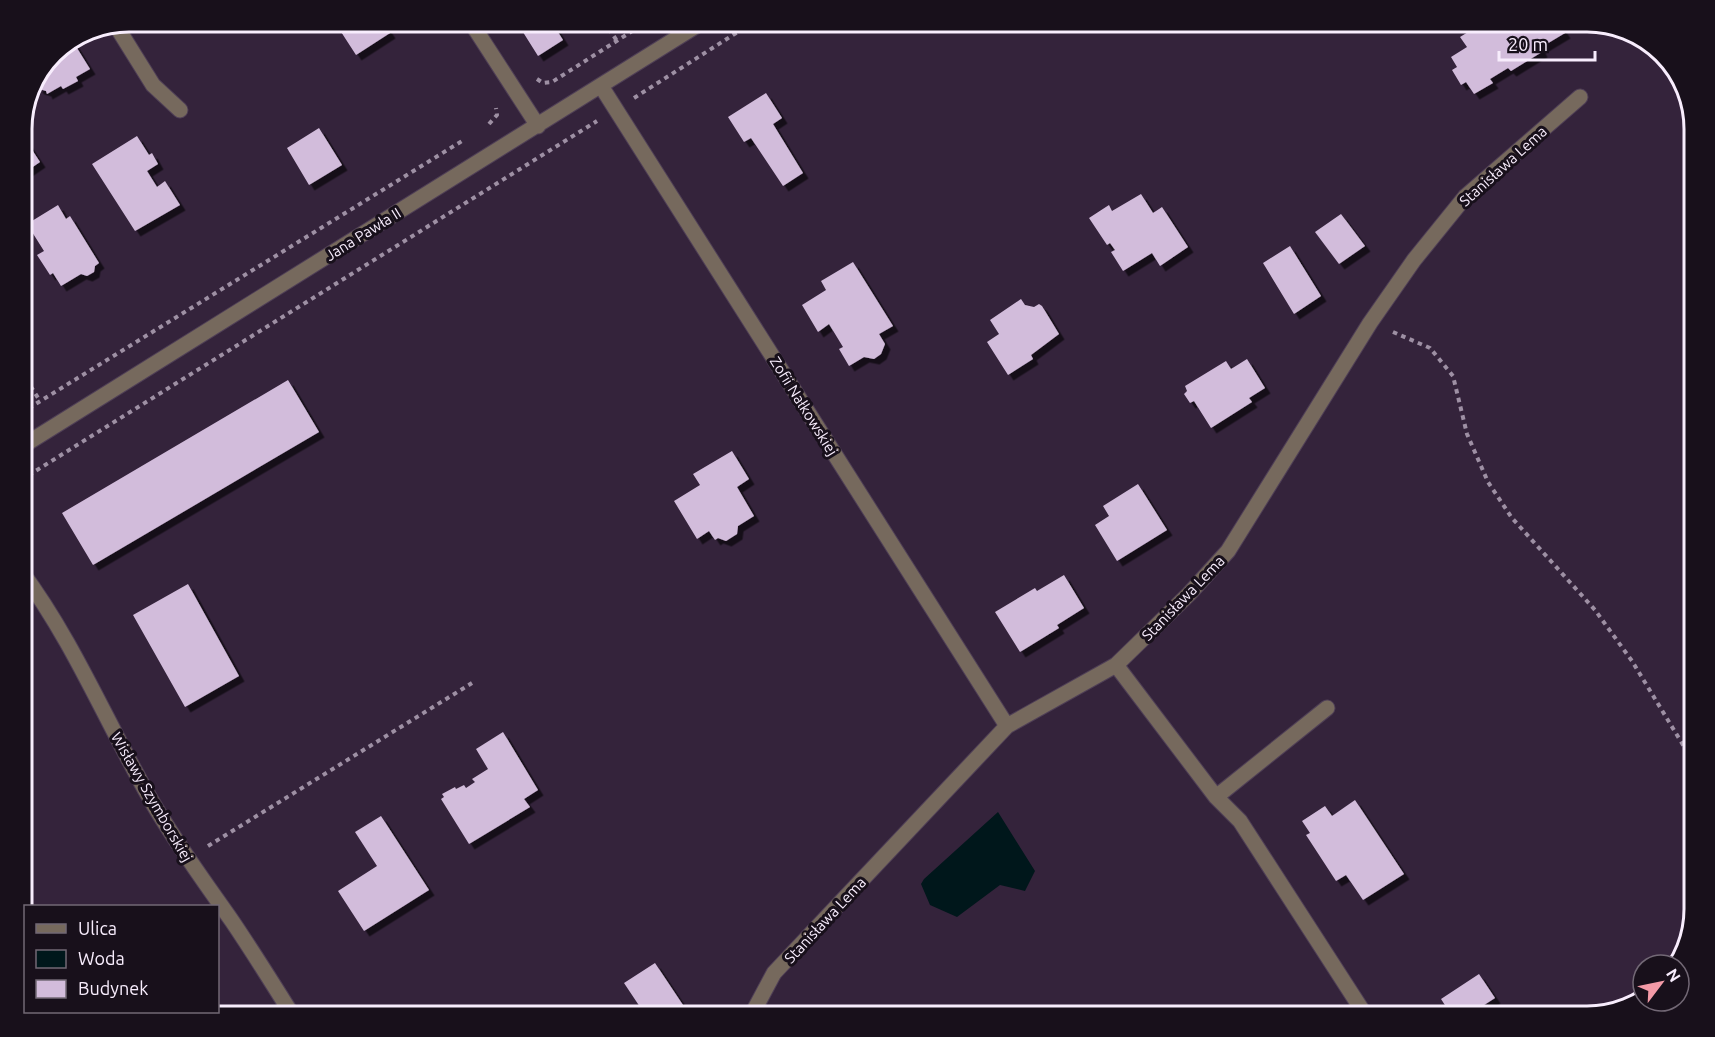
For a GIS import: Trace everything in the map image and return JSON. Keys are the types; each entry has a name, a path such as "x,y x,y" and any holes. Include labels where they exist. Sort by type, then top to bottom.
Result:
{"street":[{"path":"120,32 153,85 180,110"},
{"path":"477,32 538,126"},
{"name":"Jana Pawła II","path":"32,440 687,32"},
{"name":"Zofii Nałkowskiej","path":"601,87 1007,726"},
{"name":"Stanisława Lema","path":"756,1006 774,973 1007,726 1116,665 1190,594 1228,551 1370,323 1414,260 1465,197 1580,97"},
{"name":"Wisławy Szymborskiej","path":"32,586 66,638 126,756 187,859 233,923 287,1006"},
{"path":"1116,665 1216,798 1240,821 1360,1006"},
{"path":"1216,798 1327,708"}],"path":[{"path":"611,32 617,41"},
{"path":"482,128 492,122 497,115 493,96 498,85 523,70 543,83 552,82 631,32"},
{"path":"32,473 738,32"},
{"path":"32,406 462,140"},
{"path":"1370,323 1430,348 1453,376 1467,434 1488,482 1512,518 1601,618 1632,661 1684,746"},
{"path":"32,388 40,401"},
{"path":"187,859 472,683"}],"water":[{"path":"998,812 1035,871 1025,891 1000,885 957,917 930,905 921,884 924,879"}],"building":[{"path":"341,32 389,32 390,33 356,55"},
{"path":"523,32 558,32 563,40 538,56"},
{"path":"1468,32 1565,33 1540,48 1542,52 1511,71 1508,68 1490,79 1493,83 1474,94 1466,82 1461,85 1452,70 1457,67 1451,57 1467,47 1460,37"},
{"path":"76,47 90,69 76,77 78,81 63,89 61,86 47,94 46,91 40,89 48,75 60,60"},
{"path":"766,93 782,118 773,124 803,173 783,186 751,138 744,142 728,117"},
{"path":"319,128 342,165 309,185 287,148"},
{"path":"137,136 149,155 152,153 158,164 147,171 157,187 165,181 180,205 135,231 92,164"},
{"path":"32,150 40,162 32,167"},
{"path":"1141,194 1153,213 1162,207 1188,247 1160,266 1152,253 1123,271 1111,252 1115,250 1110,243 1107,245 1089,218 1109,205 1112,211"},
{"path":"58,205 66,219 70,216 99,263 95,266 94,272 87,276 81,274 61,286 53,273 50,275 37,255 44,251 32,232 32,221"},
{"path":"1341,214 1365,246 1339,264 1315,232"},
{"path":"1290,246 1321,296 1294,314 1263,263"},
{"path":"853,262 893,326 879,334 885,344 881,354 874,359 864,357 849,366 839,349 843,347 829,324 818,332 802,305 826,290 821,281"},
{"path":"1021,299 1025,305 1034,307 1039,304 1042,306 1059,334 1031,355 1033,359 1008,375 987,342 999,334 990,320"},
{"path":"1247,359 1265,388 1249,398 1252,402 1211,428 1194,401 1190,403 1184,394 1187,391 1185,386 1226,361 1231,369"},
{"path":"288,380 319,432 93,565 62,513"},
{"path":"732,451 749,479 737,487 754,516 738,526 737,534 726,541 718,538 715,540 709,531 697,539 674,501 700,485 693,474"},
{"path":"1138,484 1167,530 1117,561 1095,525 1109,516 1103,506"},
{"path":"1064,575 1084,608 1057,625 1059,628 1020,652 995,612 1035,588 1037,591"},
{"path":"188,584 239,676 185,707 133,615"},
{"path":"503,732 538,790 524,799 530,807 469,844 441,799 444,797 442,794 455,787 456,789 464,785 466,788 475,782 472,779 488,769 476,749"},
{"path":"1355,800 1404,874 1363,900 1346,875 1336,881 1306,835 1310,833 1302,821 1325,806 1332,816"},
{"path":"381,816 429,890 364,931 338,891 377,866 355,832"},
{"path":"655,963 684,1006 639,1006 624,983"},
{"path":"1479,974 1495,998 1483,1006 1446,1006 1441,999"}]}
